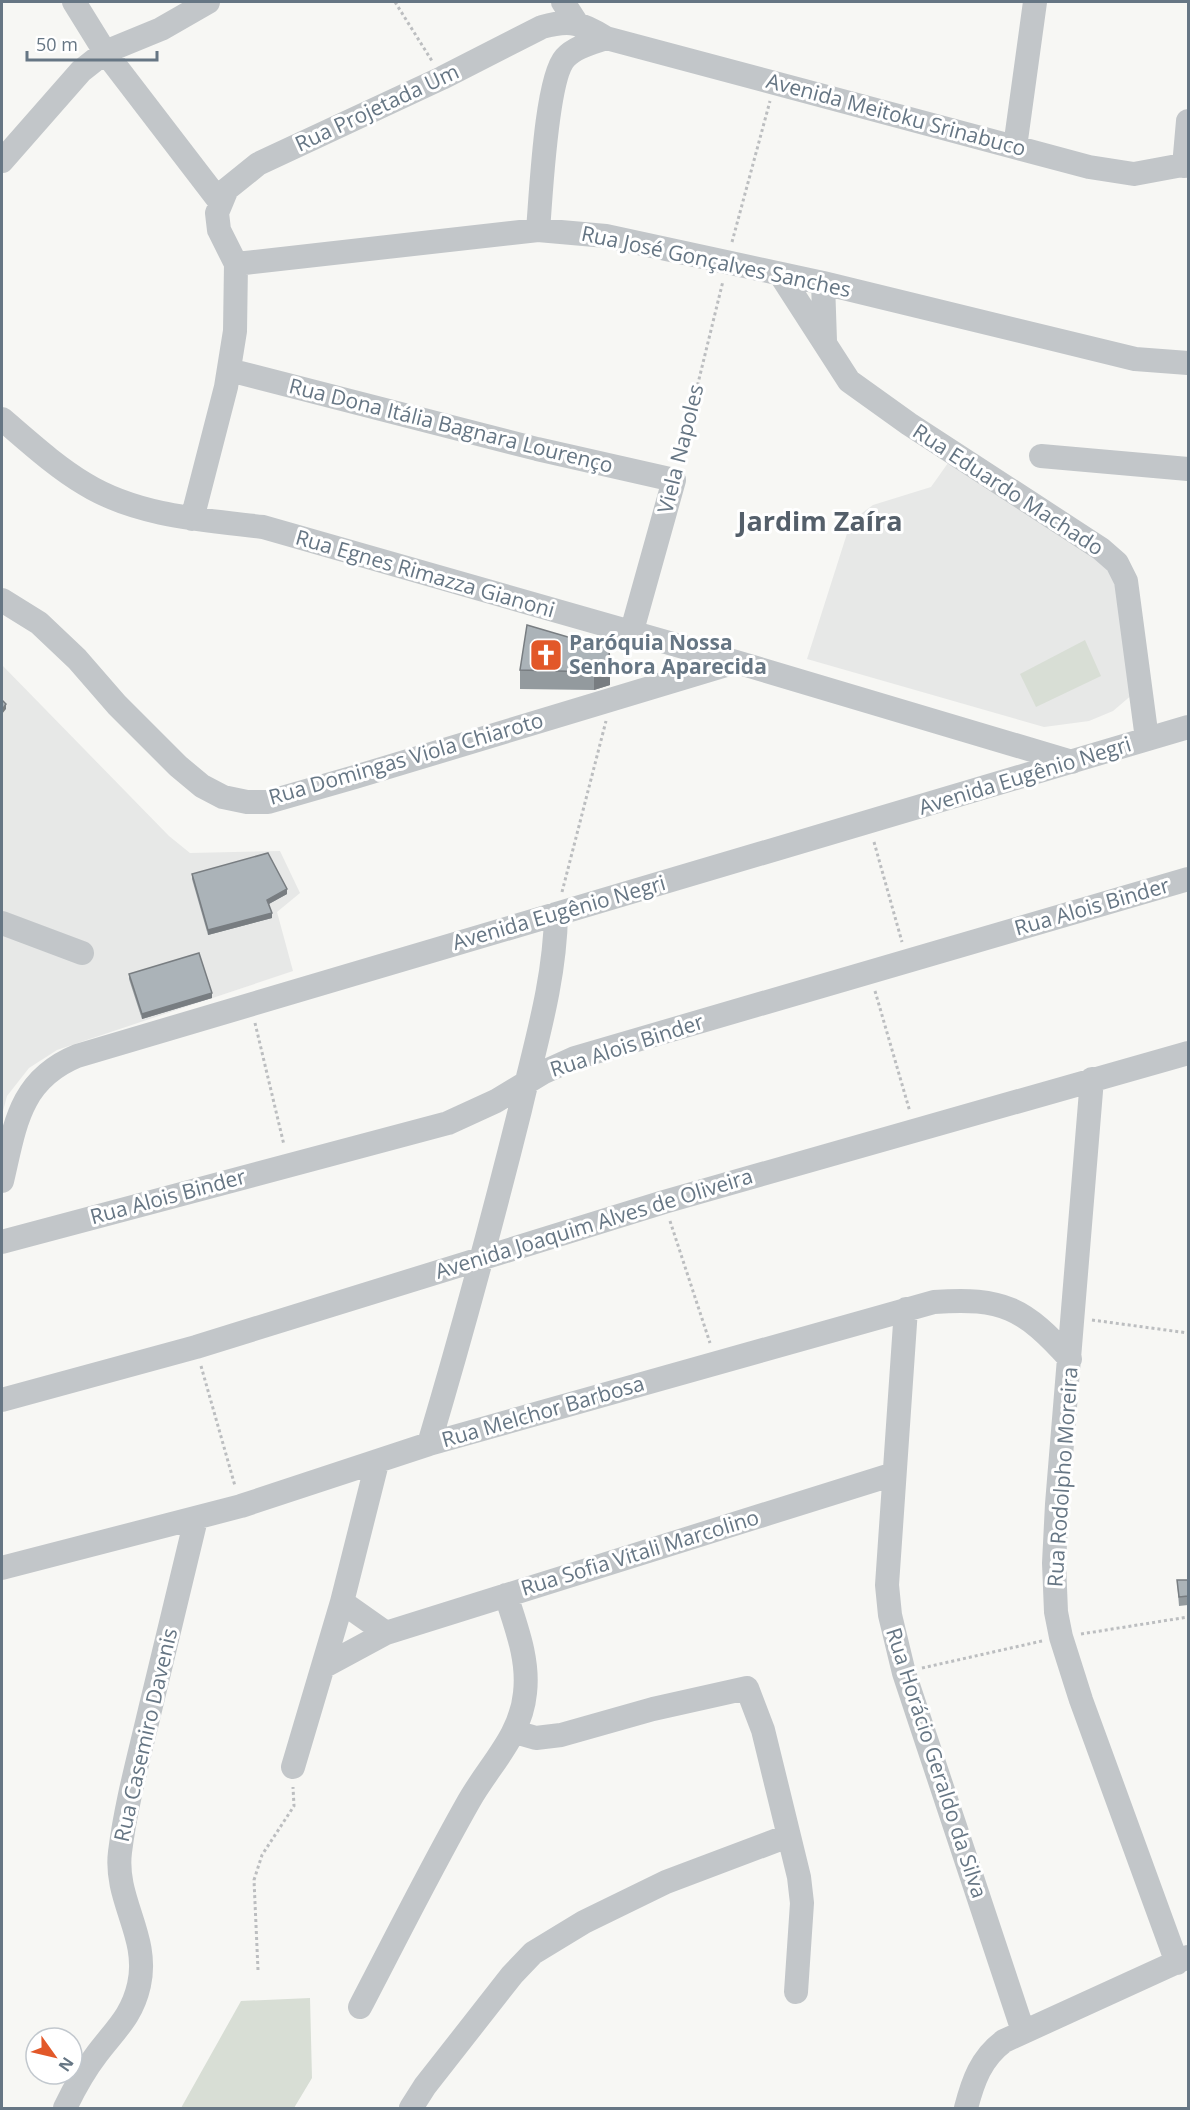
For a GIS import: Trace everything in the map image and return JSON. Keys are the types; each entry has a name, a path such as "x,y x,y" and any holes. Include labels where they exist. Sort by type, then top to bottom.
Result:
{"street":[{"path":"74,2 105,52 220,202 217,213 219,230 236,264 237,308 229,370 192,519"},
{"path":"2,161 55,97 81,71 105,52 161,29 208,2"},
{"path":"563,2 576,22 606,38"},
{"path":"1015,147 1035,2"},
{"name":"Rua Projetada Um","path":"220,202 227,189 258,164 442,78 542,27 559,22 576,22"},
{"path":"538,230 554,80 566,57 579,47 606,38"},
{"name":"Avenida Meitoku Srinabuco","path":"606,38 1057,160 1134,174 1186,165"},
{"path":"1186,165 1188,121"},
{"name":"Rua José Gonçalves Sanches","path":"236,264 538,230 606,236 823,283 1135,359 1188,363"},
{"name":"Rua Eduardo Machado","path":"780,274 849,381 869,397 1092,542 1116,563 1126,581 1148,740"},
{"name":"Rua Eduardo Machado","path":"823,283 825,341"},
{"name":"Rua Dona Itália Bagnara Lourenço","path":"229,370 525,446 674,480"},
{"name":"Rua Egnes Rimazza Gianoni","path":"2,419 49,459 87,485 120,500 192,519 263,527 631,634 736,662 1072,762"},
{"path":"1041,456 1188,469"},
{"name":"Viela Napoles","path":"631,634 674,480"},
{"name":"Rua Domingas Viola Chiaroto","path":"2,600 47,630 186,773 202,786 223,797 246,802 279,799 736,662"},
{"name":"Avenida Eugênio Negri","path":"2,1180 17,1119 27,1096 41,1078 59,1064 250,1004 1188,728"},
{"name":"Rua Alois Binder","path":"2,1242 448,1123 496,1101 575,1058 1188,879"},
{"path":"429,1444 484,1257 546,1004 556,949 556,914"},
{"path":"2,923 82,953"},
{"name":"Avenida Joaquim Alves de Oliveira","path":"2,1400 196,1347 664,1202 1188,1053"},
{"name":"Rua Rodolpho Moreira","path":"1092,1079 1054,1563 1056,1612 1061,1637 1081,1700 1183,1960"},
{"name":"Rua Melchor Barbosa","path":"2,1568 196,1519 377,1463 429,1444 934,1302 956,1300 999,1303 1043,1329 1070,1359"},
{"name":"Rua Horácio Geraldo da Silva","path":"906,1309 887,1585 890,1615 904,1673 1023,2031"},
{"path":"293,1767 342,1602 377,1463"},
{"name":"Rua Sofia Vitali Marcolino","path":"322,1667 386,1633 894,1474"},
{"name":"Rua Casemiro Davenis","path":"65,2109 86,2070 127,2018 140,1982 138,1938 134,1920 121,1890 120,1853 132,1785 196,1519"},
{"path":"360,2007 470,1799 516,1732 522,1713 526,1677 524,1653 506,1595"},
{"path":"342,1602 386,1633"},
{"path":"516,1732 536,1738 561,1735 653,1709 747,1688 763,1730 799,1877 802,1903 796,1992"},
{"path":"411,2109 425,2086 512,1975 533,1953 585,1922 666,1882 788,1836"},
{"path":"966,2109 984,2061 991,2050 1023,2031 1183,1960"}],"path":[{"path":"395,2 442,78"},
{"name":"Viela Napoles","path":"674,480 727,263 775,82"},
{"path":"556,914 612,699"},
{"path":"868,822 908,961"},
{"path":"870,972 915,1130"},
{"path":"250,1004 289,1164"},
{"path":"664,1202 703,1322"},
{"path":"1074,1317 1188,1333"},
{"path":"196,1347 241,1506"},
{"path":"904,1673 1061,1637 1188,1617"},
{"path":"258,1970 254,1880 262,1854 294,1806 293,1767"}],"shaded area":[{"path":"948,463 1116,568 1133,694 1113,711 1089,721 1044,727 807,659 851,521 873,505 931,487"},
{"path":"1085,640 1101,676 1036,707 1020,674"},
{"path":"2,665 169,836 190,853 280,851 300,893 277,912 293,971 57,1050 29,1068 7,1096 2,1115"},
{"path":"310,1998 312,2078 294,2108 181,2108 241,2001"}],"building":[{"path":"527,625 609,649 610,667 594,672 520,670"},
{"path":"268,853 287,889 267,900 272,913 208,930 192,874"},
{"path":"199,953 212,993 142,1014 129,974"},
{"path":"1177,1580 1188,1580 1188,1596 1179,1597"}],"place":[{"name":"Paróquia Nossa Senhora Aparecida","path":"546,655"}],"district":[{"name":"Jardim Zaíra","path":"820,522"}]}
